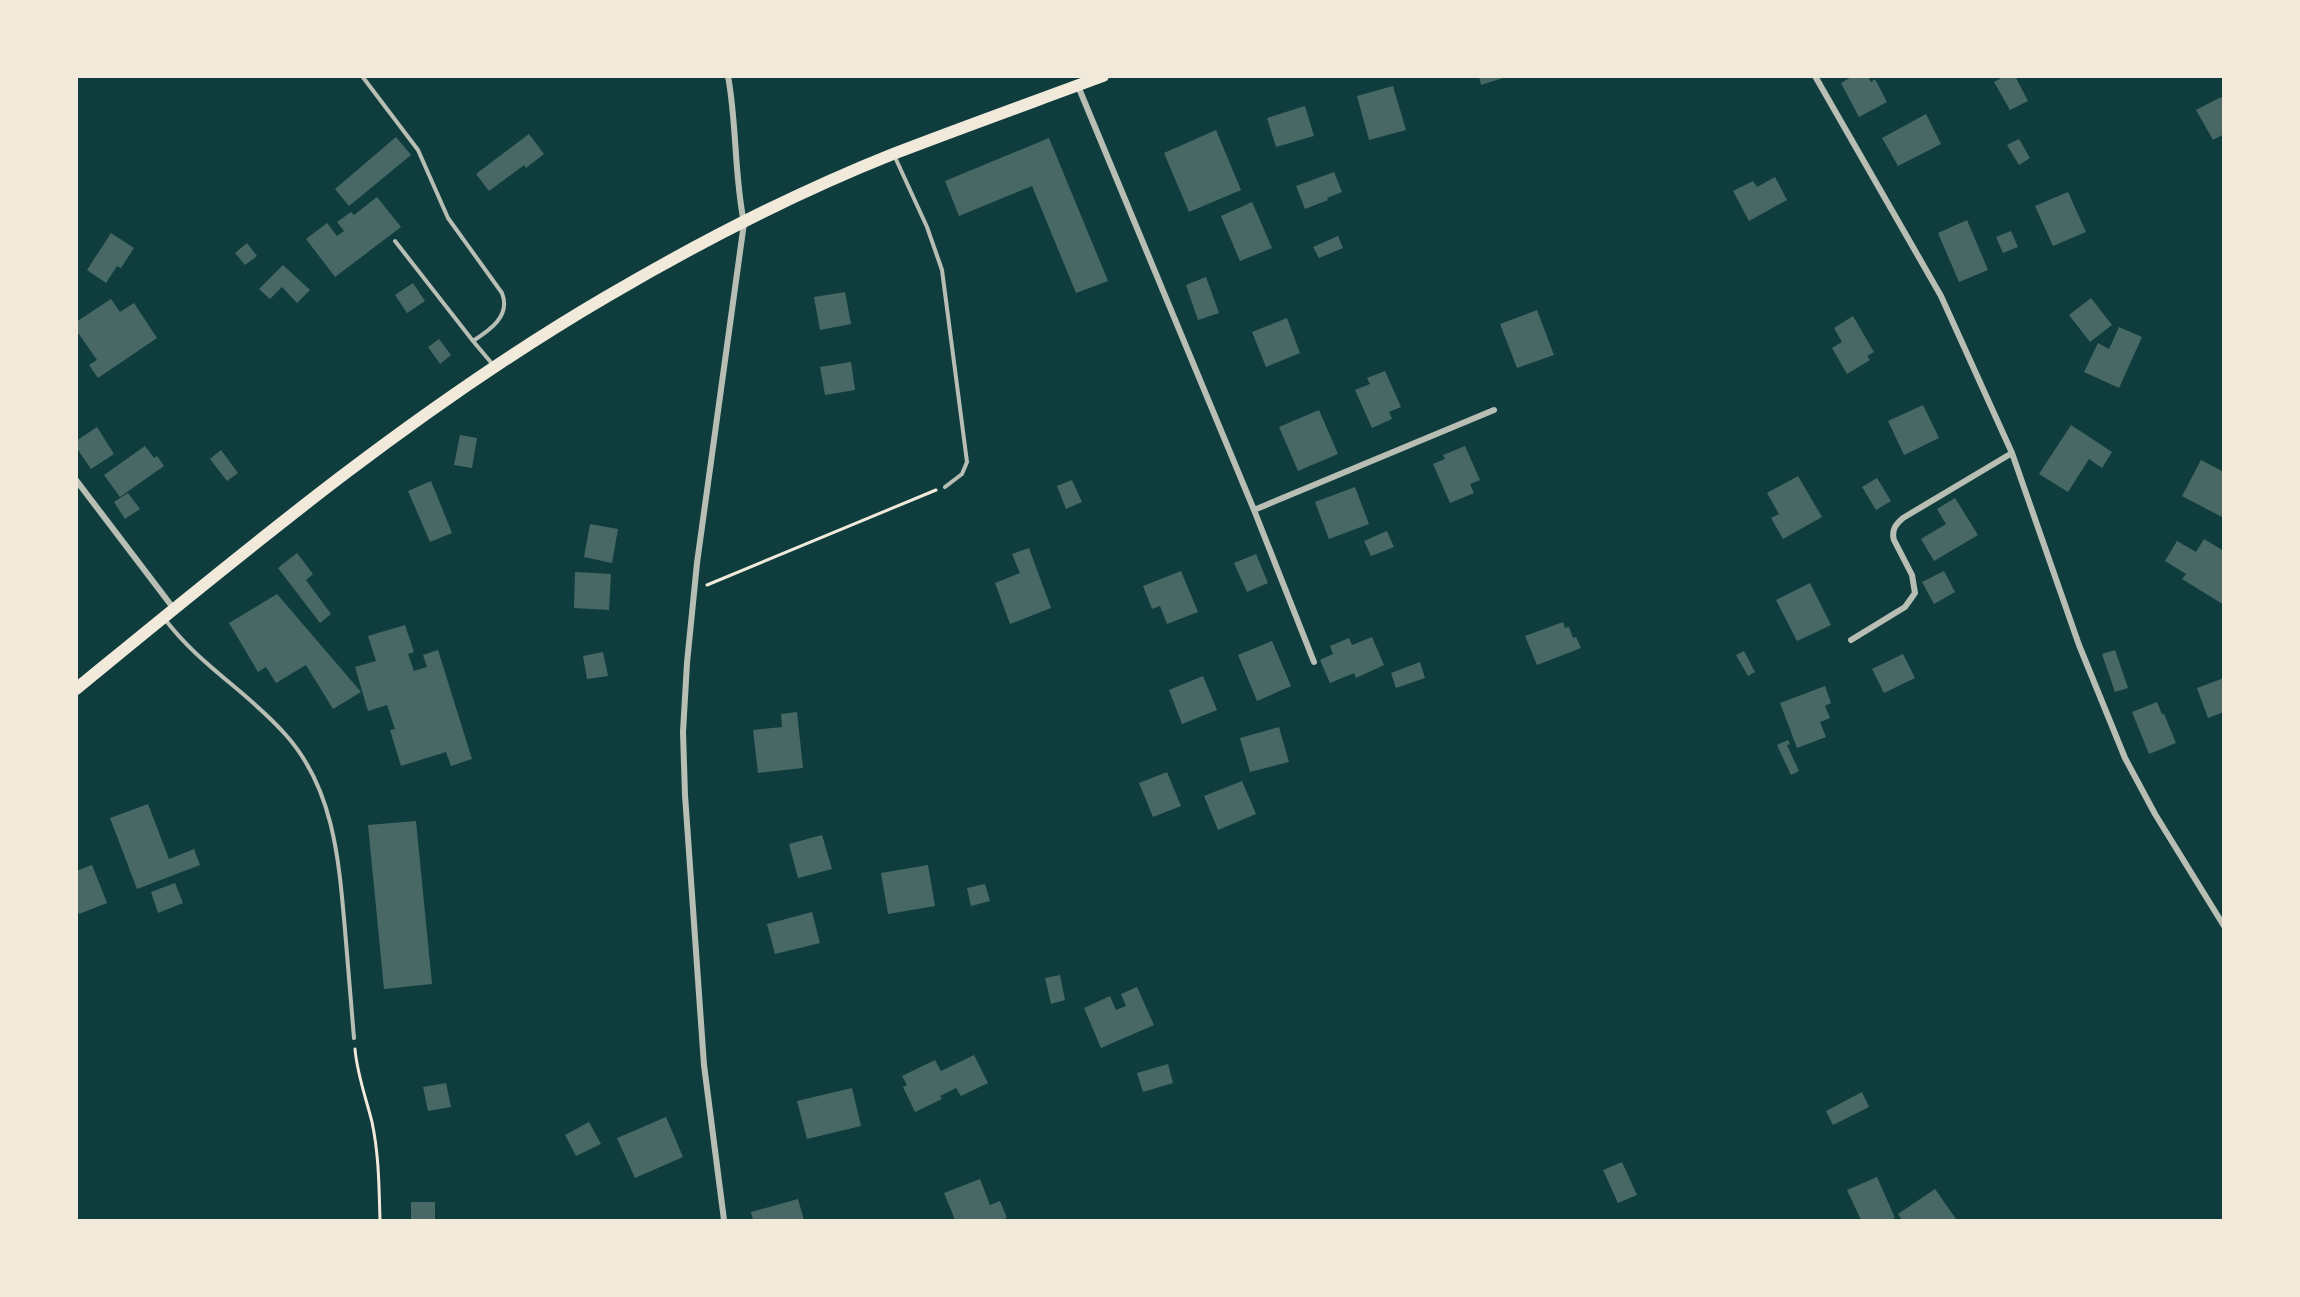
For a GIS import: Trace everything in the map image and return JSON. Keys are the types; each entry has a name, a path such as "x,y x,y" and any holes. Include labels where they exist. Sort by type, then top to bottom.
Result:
{"main road":[{"path":"76,689 341,476 419,418 494,367 615,292 744,223 894,154 1103,76"}],"street":[{"path":"724,1221 704,1065 683,732 694,590 744,223 736,182 734,111 728,76"},
{"path":"1815,76 1941,296 2012,453 2079,645 2125,758 2149,805 2223,926"},
{"path":"1078,86 1254,510 1314,662"},
{"path":"1254,510 1494,410"},
{"path":"1851,640 1901,610 1913,599 1914,580 1892,535 1895,525 2012,453"},
{"path":"76,480 174,609"}],"lane":[{"path":"362,76 418,150 448,218 502,293 504,306 500,318 492,328 473,341"},
{"path":"894,154 931,236 944,281 955,378 967,455 966,469 945,487"},
{"path":"395,242 494,367"},
{"path":"164,618 184,644 200,659 271,718 294,744 316,780 331,824 338,862 354,1038"}],"path":[{"path":"694,590 945,487"},
{"path":"354,1038 357,1068 372,1123 377,1153 380,1221"}],"building":[{"path":"1479,76 1506,76 1506,77 1481,85"},
{"path":"1853,76 1868,76 1871,82 1875,79 1887,102 1859,117 1841,83"},
{"path":"2005,76 2015,76 2028,101 2010,110 1994,82"},
{"path":"1393,86 1406,130 1369,140 1357,96"},
{"path":"2221,97 2224,102 2224,134 2213,140 2196,110"},
{"path":"1305,106 1314,136 1276,147 1267,118"},
{"path":"1926,114 1941,144 1898,166 1882,138"},
{"path":"1216,130 1241,190 1189,212 1164,153"},
{"path":"529,134 544,154 526,168 524,165 489,191 476,174"},
{"path":"396,137 411,155 349,206 335,189"},
{"path":"1049,138 1108,281 1076,293 1032,186 959,216 945,181"},
{"path":"2019,139 2030,158 2019,165 2007,145"},
{"path":"1334,172 1342,192 1305,209 1296,186"},
{"path":"1775,177 1787,200 1749,221 1733,191 1753,181 1757,187"},
{"path":"2068,192 2086,232 2053,246 2035,206"},
{"path":"377,197 401,227 335,277 306,239 327,223 337,236 344,231 337,222 351,212 354,215"},
{"path":"1252,202 1272,248 1240,261 1221,216"},
{"path":"1967,220 1988,270 1959,282 1938,233"},
{"path":"2011,231 2018,247 2003,253 1996,237"},
{"path":"111,233 134,248 121,268 117,266 106,283 87,270"},
{"path":"1338,236 1343,248 1319,258 1313,247"},
{"path":"247,243 257,256 245,265 235,253"},
{"path":"283,265 310,290 297,303 282,287 270,299 259,289"},
{"path":"1206,277 1219,313 1198,320 1186,285"},
{"path":"413,283 425,301 407,313 395,295"},
{"path":"845,292 851,324 820,330 814,297"},
{"path":"2091,298 2112,325 2090,342 2069,315"},
{"path":"111,299 120,312 134,303 157,338 98,378 89,365 97,360 76,330 76,322"},
{"path":"1537,310 1554,355 1517,368 1500,324"},
{"path":"1853,316 1874,352 1867,356 1870,360 1847,374 1832,348 1842,342 1834,328"},
{"path":"1287,318 1300,353 1266,367 1252,332"},
{"path":"2119,327 2142,337 2119,388 2084,372 2098,343 2109,349"},
{"path":"439,339 451,355 440,364 428,347"},
{"path":"851,362 855,390 825,395 820,367"},
{"path":"1385,371 1401,407 1389,412 1392,419 1372,428 1355,390 1370,384 1367,378"},
{"path":"1923,405 1939,438 1904,455 1888,421"},
{"path":"1319,410 1338,454 1298,471 1279,427"},
{"path":"2071,425 2112,452 2102,468 2089,459 2068,492 2039,474"},
{"path":"97,427 114,454 91,469 76,447 76,441"},
{"path":"460,435 477,438 472,468 454,465"},
{"path":"145,446 154,458 157,456 164,466 120,497 104,475"},
{"path":"1465,446 1480,480 1470,484 1474,493 1450,503 1433,464 1445,459 1443,455"},
{"path":"221,450 238,473 227,481 210,459"},
{"path":"2201,460 2224,472 2224,518 2182,496"},
{"path":"1798,476 1822,517 1783,539 1771,518 1779,514 1767,493"},
{"path":"1877,478 1891,501 1876,510 1862,487"},
{"path":"1072,480 1082,502 1066,509 1057,486"},
{"path":"431,481 452,533 430,542 408,491"},
{"path":"1355,487 1369,524 1329,539 1315,502"},
{"path":"128,493 140,509 125,519 114,502"},
{"path":"1955,498 1978,535 1934,561 1921,539 1946,524 1937,509"},
{"path":"590,524 618,529 612,563 584,557"},
{"path":"1387,531 1394,547 1371,556 1364,541"},
{"path":"2204,539 2224,551 2224,605 2182,579 2186,574 2165,561 2177,541 2196,552"},
{"path":"1029,548 1051,608 1010,624 995,583 1020,573 1012,554"},
{"path":"297,553 313,574 306,580 331,614 320,623 278,568"},
{"path":"1256,554 1268,583 1247,592 1234,563"},
{"path":"1181,571 1198,612 1167,624 1160,606 1152,609 1143,586"},
{"path":"1944,571 1955,592 1934,604 1922,582"},
{"path":"575,572 611,574 609,610 574,608"},
{"path":"1810,583 1831,625 1797,641 1776,600"},
{"path":"277,594 361,692 333,709 306,665 276,683 266,667 258,672 229,623"},
{"path":"1563,622 1565,628 1569,627 1573,638 1576,637 1581,648 1537,665 1525,636"},
{"path":"405,625 414,652 408,654 414,671 427,667 423,655 438,650 472,759 451,766 446,752 401,766 390,730 395,729 387,705 368,711 355,667 376,661 368,636"},
{"path":"1372,637 1384,665 1356,678 1354,673 1330,683 1320,660 1333,654 1330,646 1349,638 1352,645"},
{"path":"1272,641 1291,686 1257,701 1238,655"},
{"path":"2115,650 2128,688 2115,692 2102,654"},
{"path":"1744,651 1755,672 1748,676 1736,655"},
{"path":"603,652 608,676 587,679 583,656"},
{"path":"1903,654 1915,678 1884,693 1872,669"},
{"path":"1420,662 1425,678 1396,688 1391,673"},
{"path":"1203,676 1217,710 1182,724 1169,690"},
{"path":"2224,678 2224,712 2208,718 2197,688"},
{"path":"1825,686 1831,703 1825,706 1830,718 1820,722 1826,737 1797,748 1780,703"},
{"path":"2157,702 2176,743 2149,754 2132,712"},
{"path":"797,712 803,768 758,773 753,730 782,727 781,714"},
{"path":"1279,727 1289,762 1250,772 1240,738"},
{"path":"1788,740 1790,744 1787,745 1799,771 1791,775 1777,745"},
{"path":"1167,772 1181,806 1153,817 1139,783"},
{"path":"1242,781 1256,814 1218,830 1204,796"},
{"path":"148,804 169,859 194,849 200,865 137,889 110,818"},
{"path":"416,821 432,984 384,989 368,825"},
{"path":"822,835 832,869 798,878 789,844"},
{"path":"92,865 107,903 79,914 76,907 76,871"},
{"path":"928,865 935,906 888,914 881,873"},
{"path":"175,883 183,903 158,913 151,892"},
{"path":"985,884 990,901 971,906 967,888"},
{"path":"812,912 820,943 775,954 767,924"},
{"path":"1060,975 1065,1000 1051,1004 1045,978"},
{"path":"1137,987 1154,1025 1101,1048 1084,1008 1110,996 1116,1010 1126,1006 1121,994"},
{"path":"974,1055 988,1083 961,1096 956,1088 940,1096 942,1099 915,1112 903,1087 907,1085 902,1076 935,1060 941,1071"},
{"path":"1168,1064 1173,1083 1143,1092 1137,1073"},
{"path":"446,1083 451,1107 428,1111 423,1087"},
{"path":"852,1088 861,1126 807,1139 797,1101"},
{"path":"1862,1092 1869,1107 1833,1125 1826,1111"},
{"path":"666,1117 683,1157 635,1178 617,1138"},
{"path":"589,1122 601,1144 576,1156 565,1135"},
{"path":"1622,1162 1637,1195 1618,1203 1603,1170"},
{"path":"1877,1177 1895,1218 1861,1220 1847,1190"},
{"path":"980,1179 990,1205 1000,1201 1007,1218 955,1220 944,1193"},
{"path":"1935,1189 1956,1219 1902,1220 1898,1214"},
{"path":"798,1199 804,1220 753,1220 751,1212"},
{"path":"411,1202 435,1202 435,1220 411,1220"}]}
